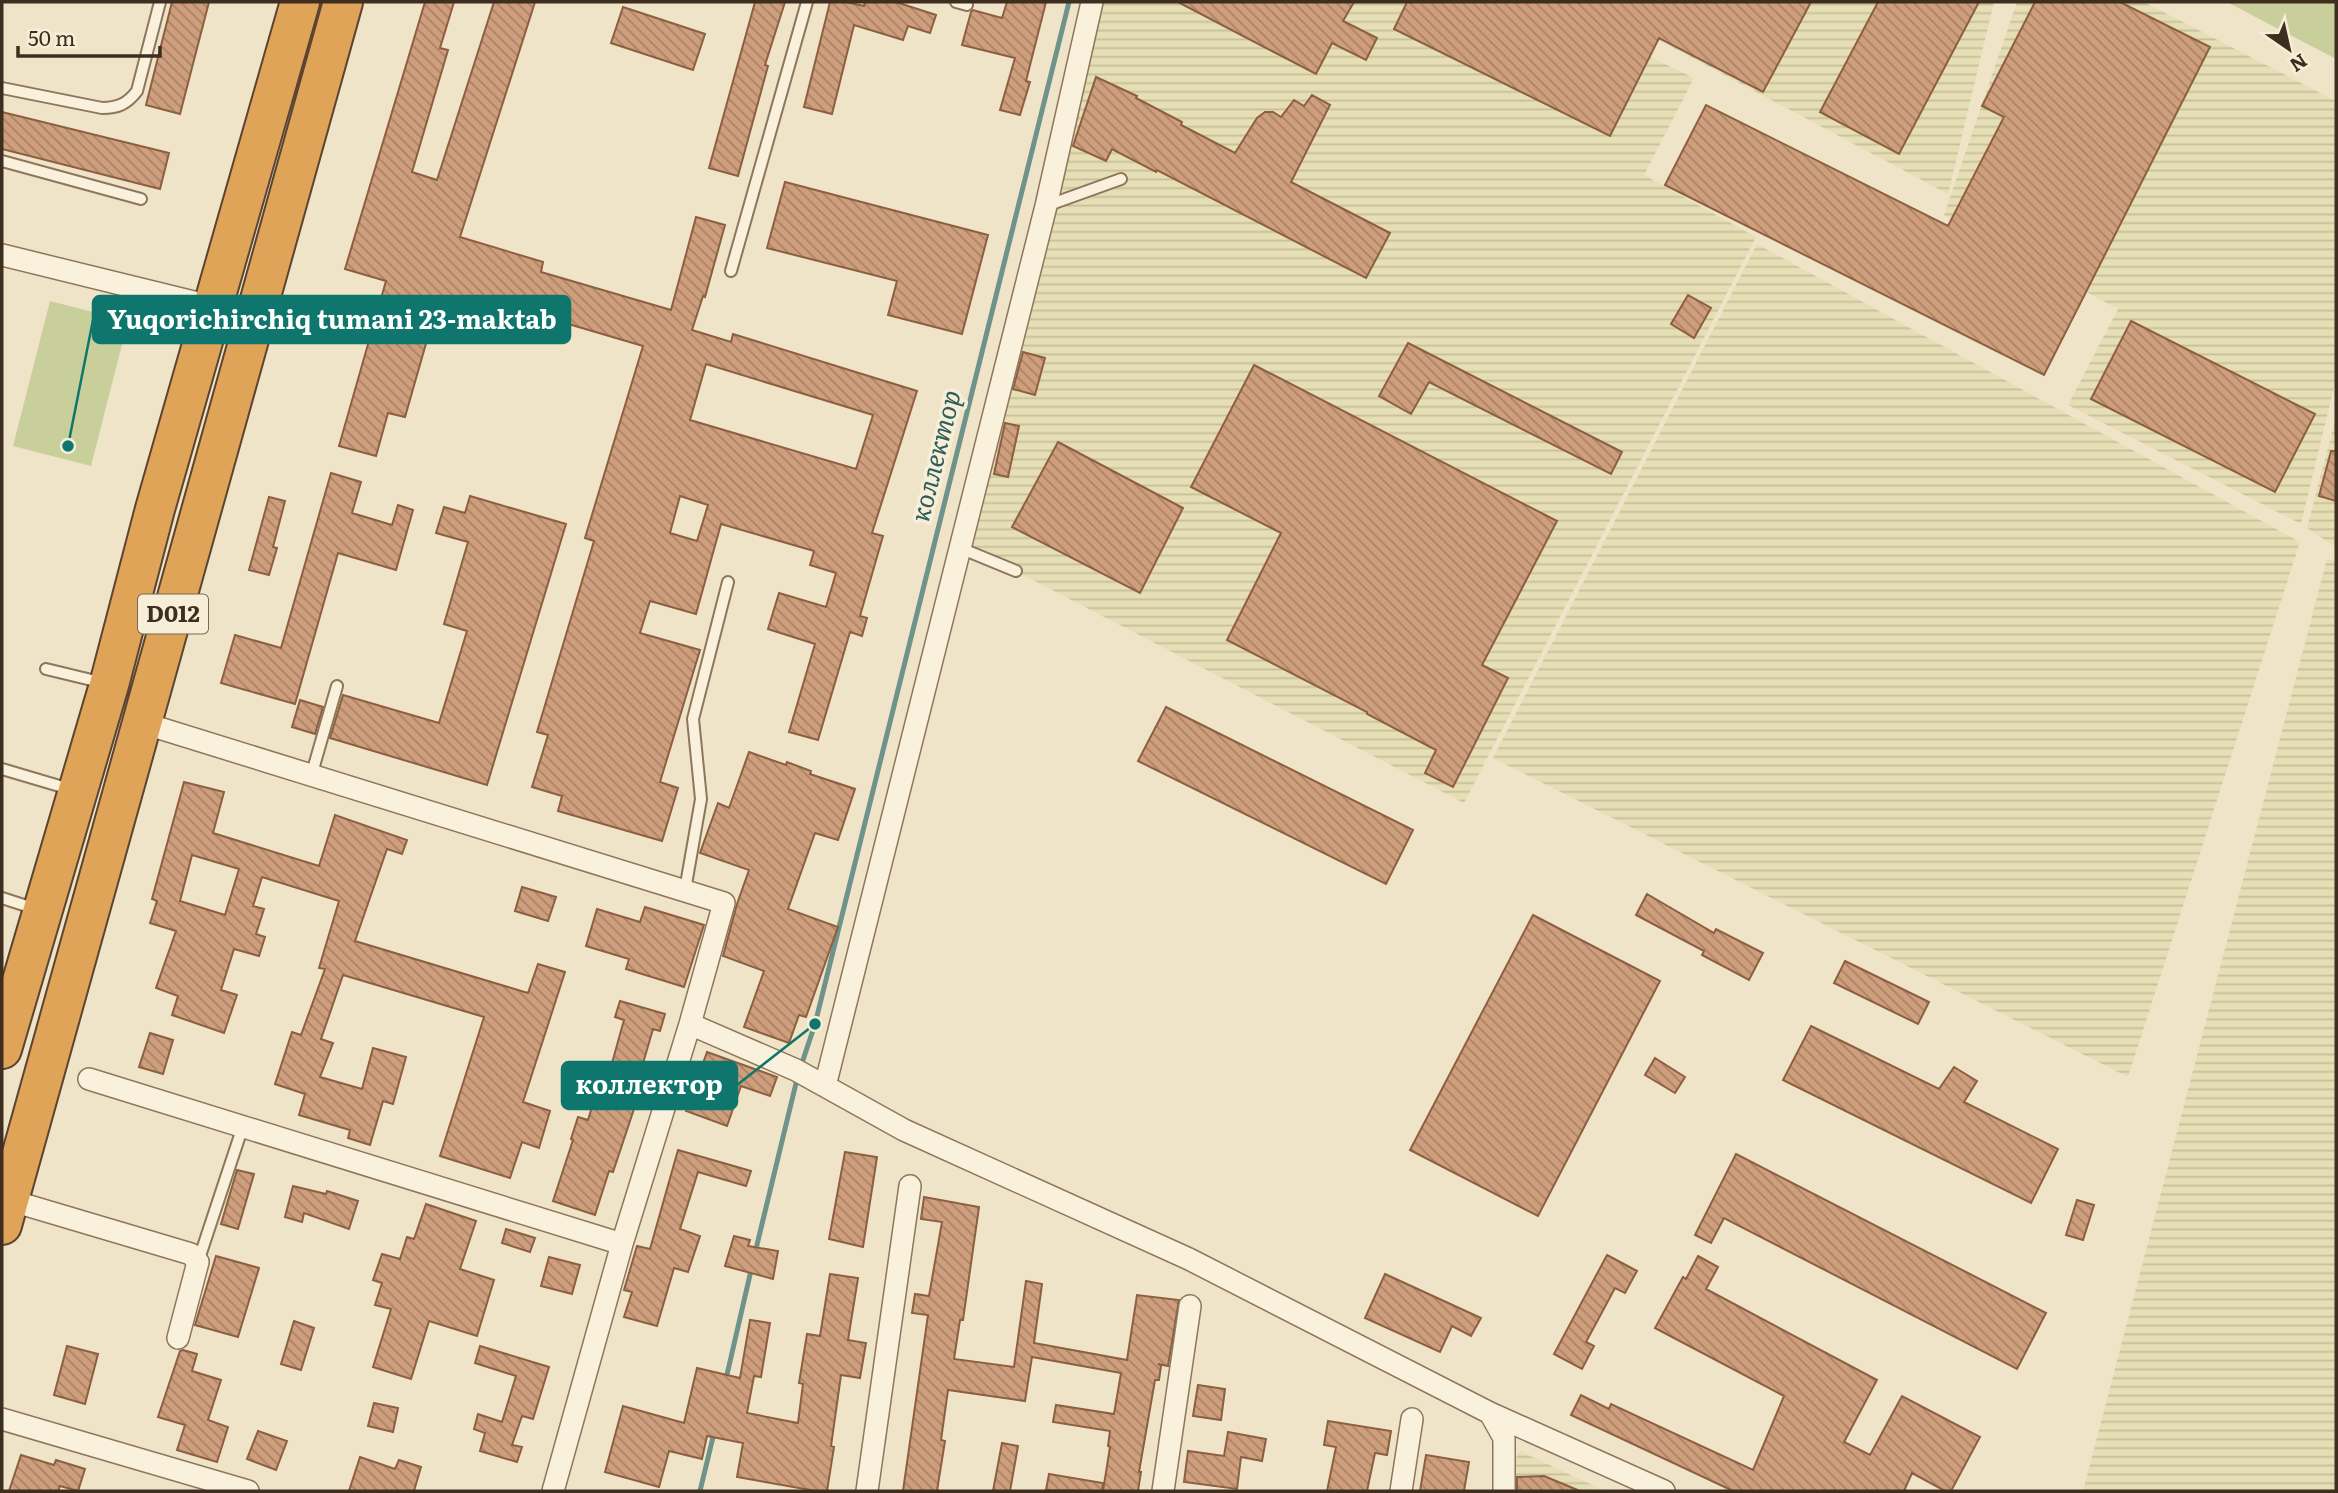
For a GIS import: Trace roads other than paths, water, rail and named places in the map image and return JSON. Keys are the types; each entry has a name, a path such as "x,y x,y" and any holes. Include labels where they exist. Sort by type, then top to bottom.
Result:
{"highway":[{"name":"D012","path":"2,1045 109,685 155,509 300,2"},
{"name":"D012","path":"5,1213 343,2"},
{"path":"214,307 254,317"}],"street":[{"path":"821,1084 960,548 1045,206 1092,2"},
{"path":"2,255 214,307"},
{"path":"143,723 724,902 690,1024 622,1244 553,1491"},
{"path":"690,1024 796,1070 904,1130 1189,1259 1490,1413 1664,1491"},
{"path":"89,1079 622,1244"},
{"path":"867,1491 910,1186"},
{"path":"5,1213 191,1254 198,1262 178,1338"},
{"path":"1163,1491 1190,1306"},
{"path":"1490,1413 1504,1438 1504,1491"},
{"path":"2,1419 248,1491"},
{"path":"1401,1491 1412,1419"}],"lane":[{"path":"2,88 102,108 115,108 129,102 137,91 160,2"},
{"path":"731,271 807,2"},
{"path":"2,161 142,199"},
{"path":"1045,206 1121,179"},
{"path":"254,317 306,332"},
{"path":"960,548 1016,571"},
{"path":"685,890 701,799 693,719 728,582"},
{"path":"46,669 109,685"},
{"path":"312,774 337,686"},
{"path":"2,769 78,791"},
{"path":"2,912 4,899 42,911"},
{"path":"198,1262 243,1126"}],"waterway":[{"name":"коллектор","path":"801,1066 815,1024 1069,2"},
{"name":"коллектор","path":"755,1253 798,1075"},
{"name":"коллектор","path":"726,1379 752,1266"},
{"name":"коллектор","path":"700,1491 714,1433"}],"place":[{"name":"Yuqorichirchiq tumani 23-maktab","path":"68,446"},
{"name":"коллектор","path":"815,1024"}]}
